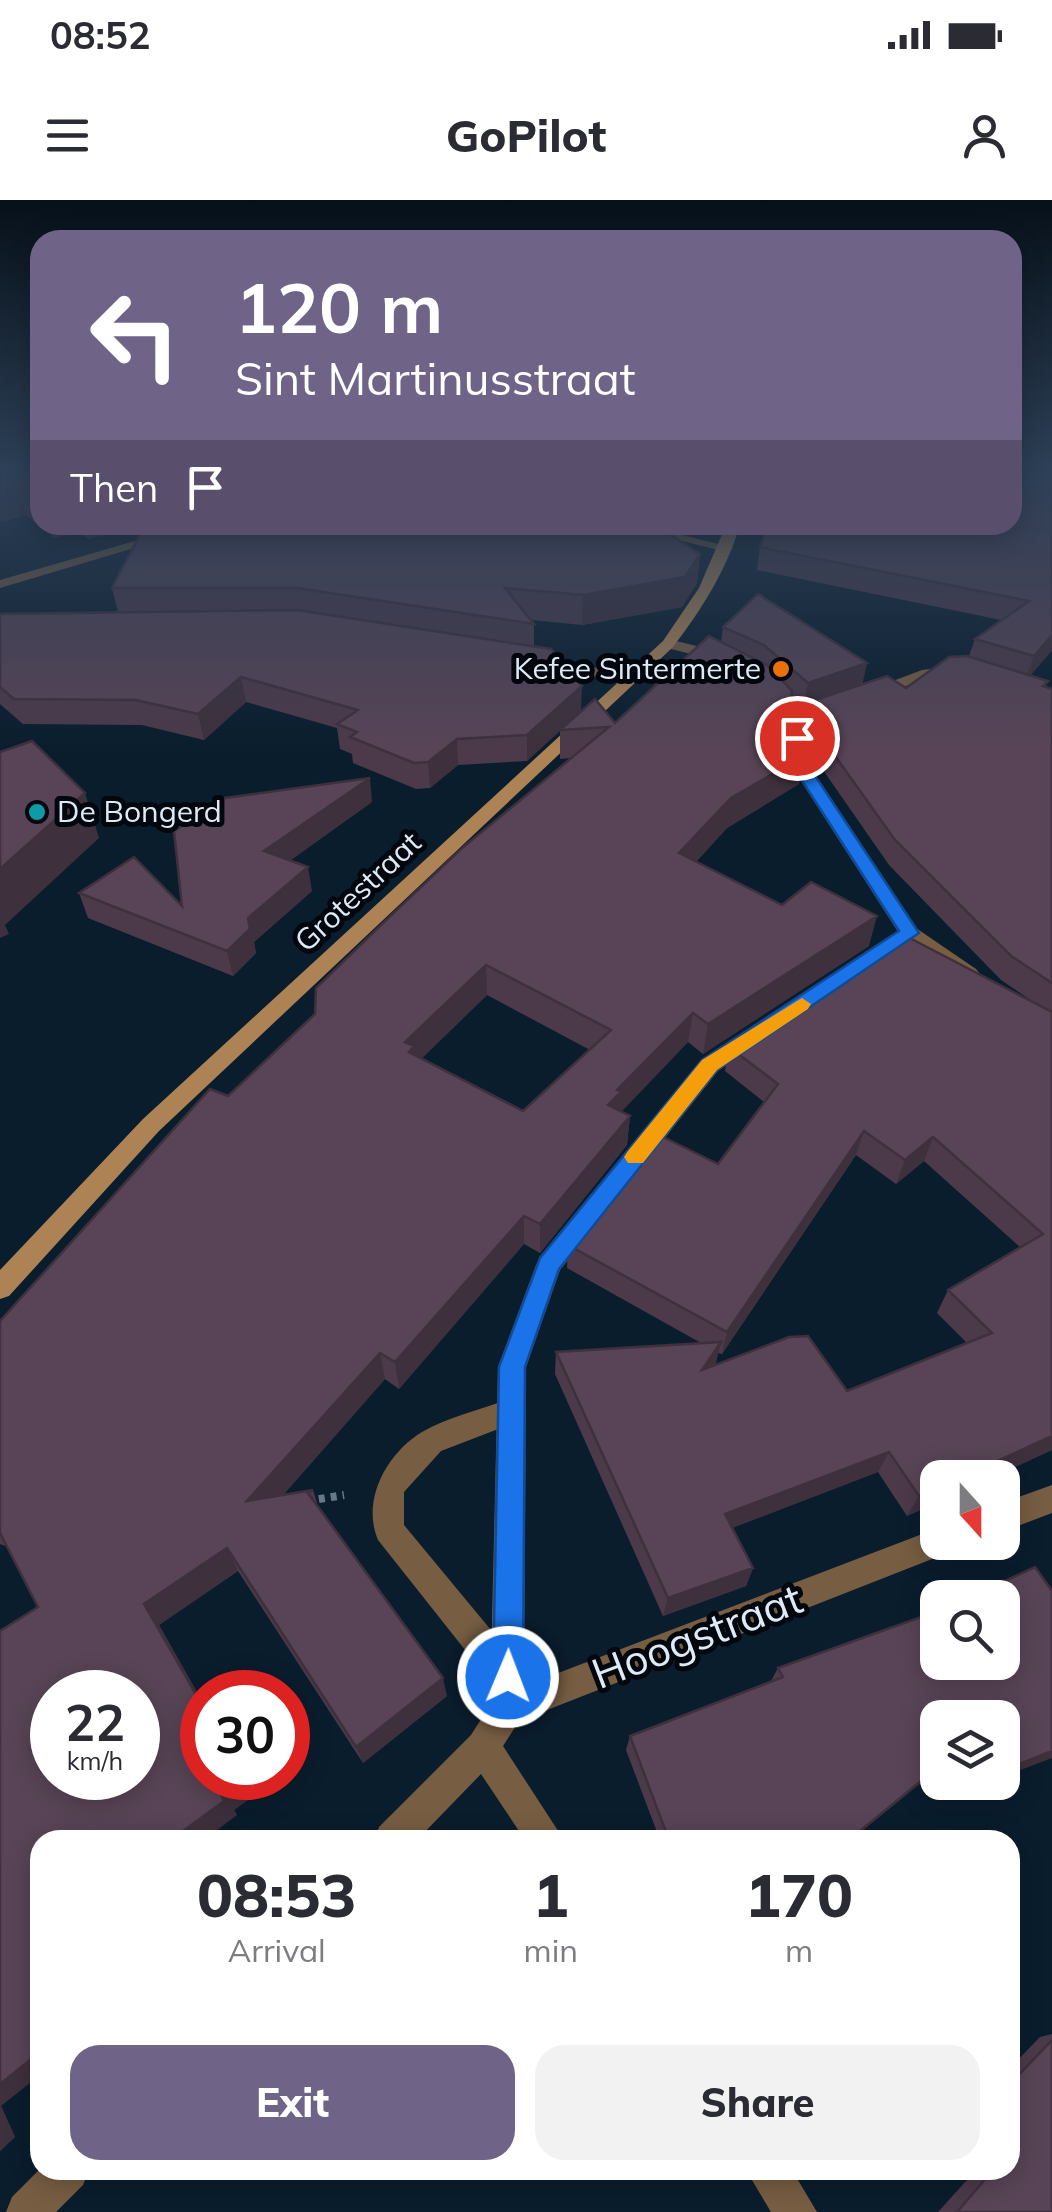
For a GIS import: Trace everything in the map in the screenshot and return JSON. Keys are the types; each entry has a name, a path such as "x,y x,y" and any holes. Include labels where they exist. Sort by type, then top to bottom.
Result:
{"main road":[{"name":"Grotestraat","path":"0,1288 151,1126 668,644 690,615 718,564"}],"street":[{"path":"0,584 70,564"},
{"path":"668,644 726,658 808,714 796,759 901,938 988,988"},
{"path":"516,660 631,678"},
{"path":"854,698 928,672 962,670 980,676"},
{"path":"402,1830 483,1747 508,1693 512,1367 549,1265 710,1065 776,1021"},
{"path":"508,1693 389,1530 389,1487 431,1442 512,1411"},
{"path":"1020,1511 1052,1499"},
{"name":"Hoogstraat","path":"508,1693 920,1549"},
{"path":"483,1747 539,1830"},
{"path":"27,2212 58,2180"},
{"path":"774,2180 796,2212"}],"path":[{"path":"290,1504 389,1487"}],"building":[{"path":"125,564 694,564 685,577 583,595 505,588 534,624 297,588 112,588"},
{"path":"844,564 1052,564 1052,635 1034,656 975,639 1029,601"},
{"path":"758,594 867,663 808,683 764,645 723,627"},
{"path":"297,610 551,649 582,686 527,735 457,739 428,762 414,763 350,737 357,732 337,724 358,710 241,677 198,714 136,700 14,699 0,687 0,614"},
{"path":"709,636 767,665 792,691 789,730 805,755 731,798 679,853 782,905 811,882 877,916 708,1024 693,1013 617,1090 621,1092 608,1105 630,1116 540,1224 524,1216 395,1362 380,1353 247,1501 313,1490 308,1493 443,1678 356,1747 310,1676 310,1670 306,1670 227,1548 144,1604 182,1670 180,1800 224,1801 185,1830 30,1830 30,2060 0,2084 0,1631 38,1607 0,1533 0,1321 210,1089 228,1096 315,1014 316,988 382,924 461,849 609,727 560,730 595,699 615,723","holes":["486,965 611,1030 523,1111 409,1052 414,1046 405,1042"]},
{"path":"967,656 1048,681 1043,686 1052,689 1052,983 1011,956 895,840 828,746 824,749 814,734 815,700 887,676 906,688 949,657"},
{"path":"32,741 85,793 0,869 0,752"},
{"path":"370,778 264,851 308,867 248,918 250,929 227,951 79,893 134,857 182,906 174,831 225,798"},
{"path":"900,933 1052,1012 1052,1436 999,1460 920,1460 919,1496 889,1452 725,1514 753,1568 668,1598 556,1352 721,1342 702,1370 789,1337 808,1336 847,1391 992,1333 948,1290 1043,1234 933,1137 905,1160 864,1131 727,1332 568,1245 657,1134 718,1164 778,1084 729,1047"},
{"path":"1035,1567 1052,1591 1052,1751 1020,1764 1020,1700 920,1700 920,1782 861,1830 665,1830 630,1736 783,1677 778,1668 920,1617 920,1680 1020,1680 1020,1580 1007,1580"},
{"path":"1052,2040 1052,2212 957,2212 984,2180 1020,2180 1020,2074"}],"slow traffic":[{"path":"635,1157 710,1065 802,1004"}],"place":[{"name":"Kefee Sintermerte","path":"781,669"},
{"name":"De Bongerd","path":"37,812"}],"route":[{"path":"508,1677 512,1367 549,1265 710,1065 910,933 796,759 797,738"}]}
